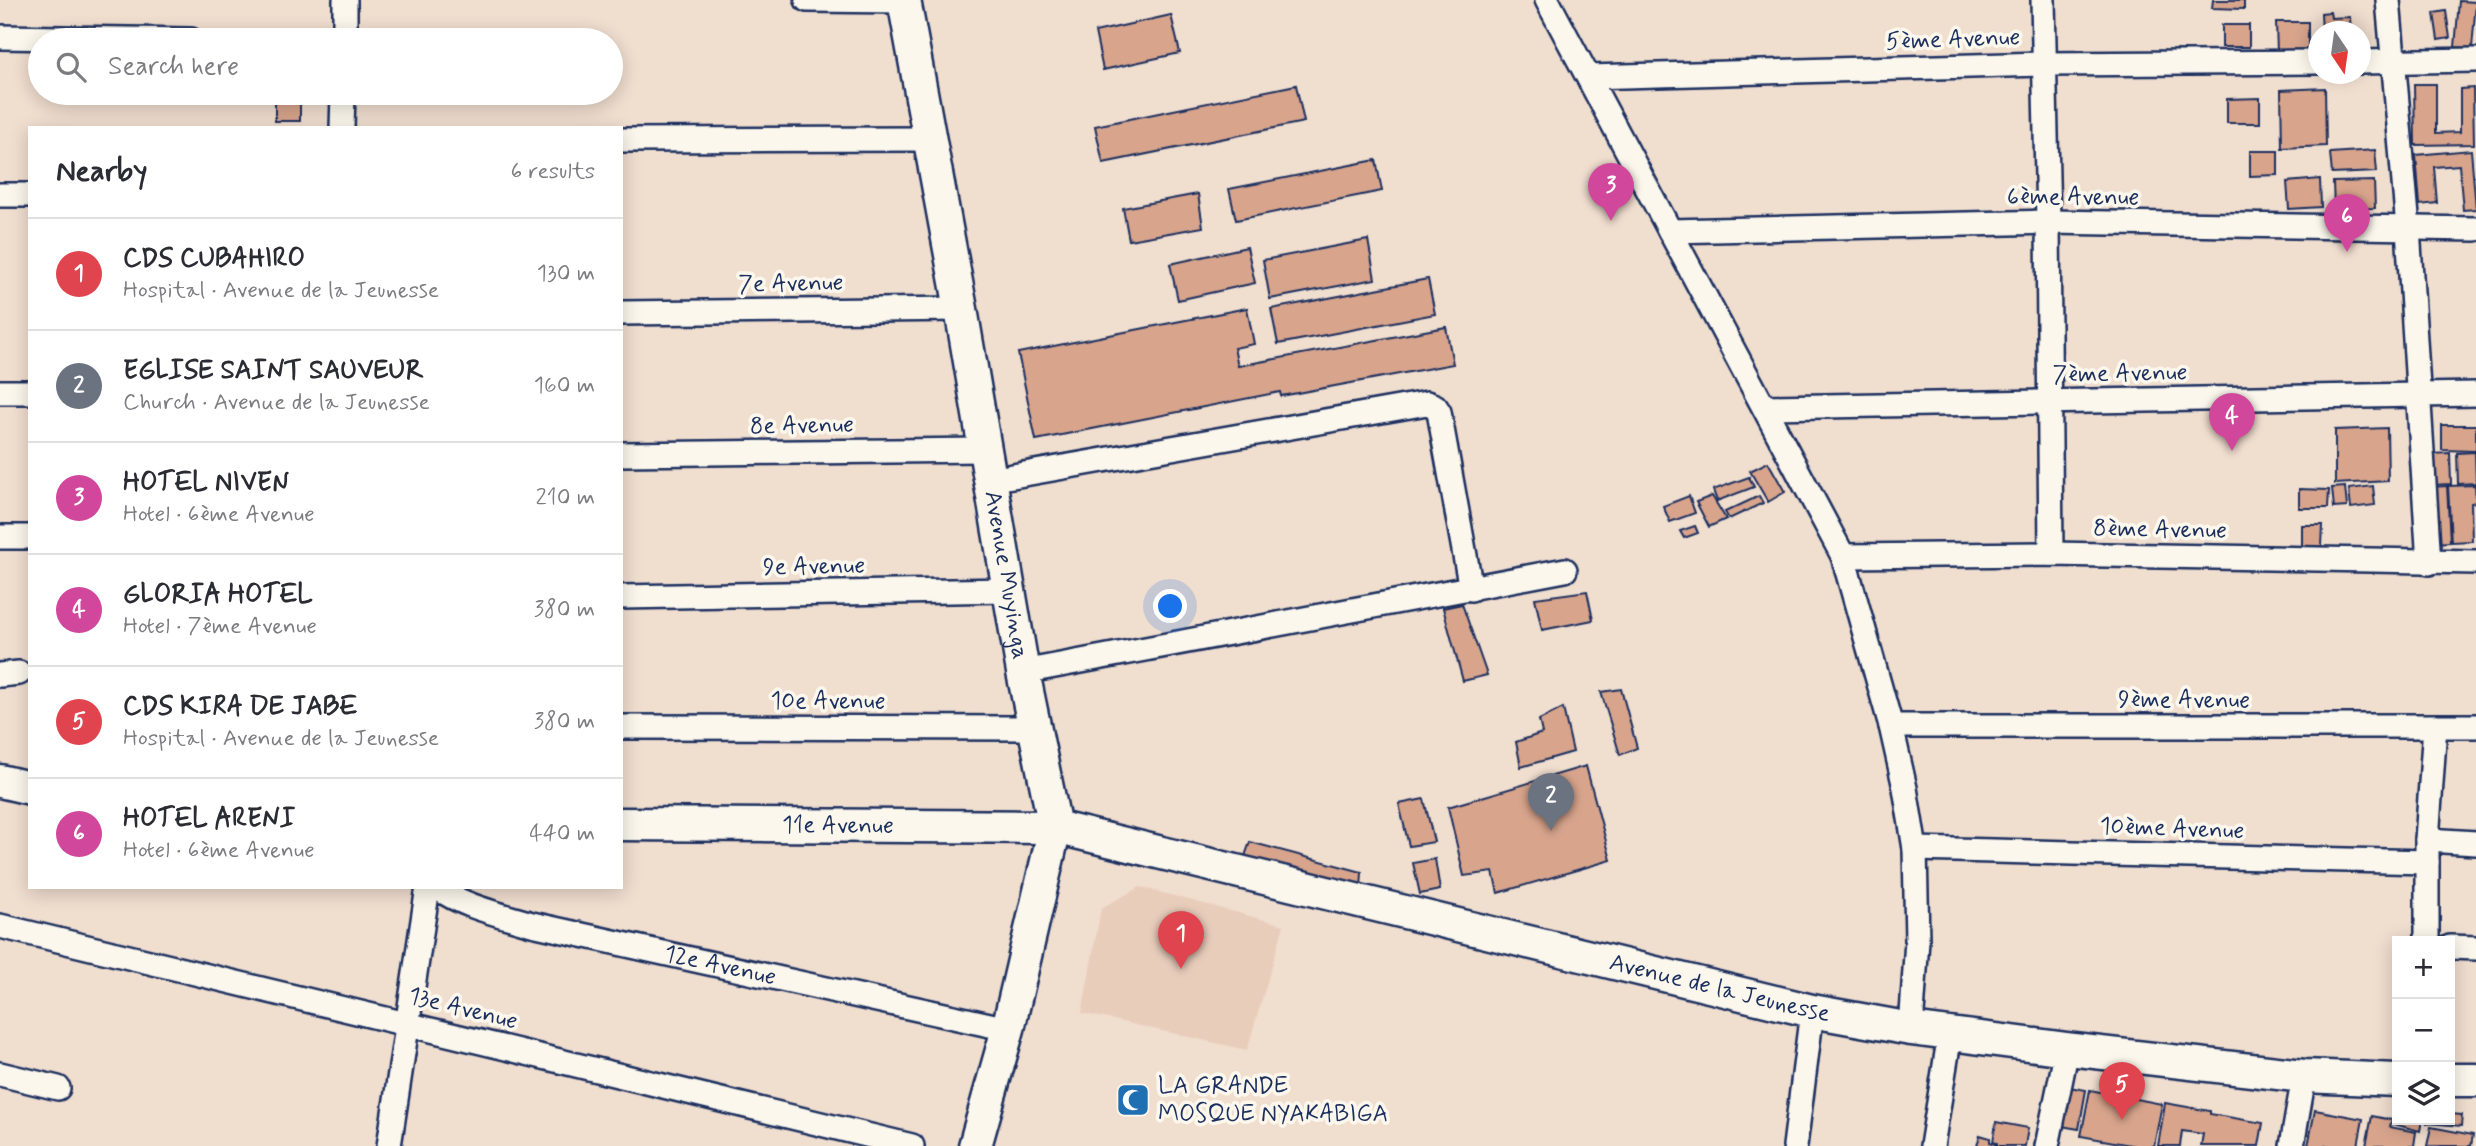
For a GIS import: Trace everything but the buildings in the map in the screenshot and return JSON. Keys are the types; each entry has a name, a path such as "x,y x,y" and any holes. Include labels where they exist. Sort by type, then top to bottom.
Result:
{"street":[{"path":"345,0 345,28"},
{"path":"807,0 904,0"},
{"name":"Avenue Muyinga","path":"904,0 961,309 1023,672 1055,827 1008,1029 975,1146"},
{"path":"1547,0 1843,556 1891,726 1915,849 1917,940 1911,1029"},
{"path":"2043,0 2051,554"},
{"path":"2388,0 2408,228 2429,563"},
{"path":"0,37 28,37"},
{"path":"2371,62 2476,60"},
{"name":"5ème Avenue","path":"1589,77 2043,64 2308,62"},
{"path":"342,126 343,105"},
{"path":"623,140 930,139"},
{"path":"0,195 28,195"},
{"name":"6ème Avenue","path":"1670,231 2048,222 2476,229"},
{"name":"7e Avenue","path":"623,313 961,309"},
{"path":"0,392 28,392"},
{"name":"7ème Avenue","path":"1765,407 2476,394"},
{"name":"8e Avenue","path":"623,454 987,465 1427,403 1435,406 1439,412 1471,589"},
{"path":"0,537 28,537"},
{"name":"8ème Avenue","path":"1843,556 2051,554 2476,562"},
{"path":"1023,672 1565,570"},
{"name":"9e Avenue","path":"623,597 1009,590"},
{"name":"9ème Avenue","path":"1891,726 2476,726"},
{"path":"2427,936 2427,851 2435,726"},
{"name":"10e Avenue","path":"623,727 1034,727"},
{"path":"0,781 28,788"},
{"name":"11e Avenue","path":"623,824 1055,827"},
{"name":"Avenue de la Jeunesse","path":"1055,827 1812,1011 1911,1029 2067,1049 2304,1076 2392,1080"},
{"name":"10ème Avenue","path":"1915,849 2427,851 2476,843"},
{"path":"389,1146 428,889"},
{"name":"12e Avenue","path":"439,889 470,906 532,924 1008,1029"},
{"name":"13e Avenue","path":"0,926 912,1146"},
{"path":"2455,947 2476,948"},
{"path":"1794,1146 1812,1011"},
{"path":"1932,1146 1950,1034"},
{"path":"2047,1146 2067,1049"},
{"path":"0,1074 58,1088"},
{"path":"2291,1146 2304,1076"},
{"path":"2455,1080 2476,1080"}],"shaded area":[{"path":"1140,887 1284,925 1247,1050 1082,1013 1101,908"}],"place":[{"name":"HOTEL NIVEN","path":"1611,221"},
{"name":"HOTEL ARENI","path":"2347,252"},
{"name":"GLORIA HOTEL","path":"2232,451"},
{"name":"EGLISE SAINT SAUVEUR","path":"1551,831"},
{"name":"CDS CUBAHIRO","path":"1181,969"},
{"name":"LA GRANDE MOSQUE NYAKABIGA","path":"1133,1100"},
{"name":"CDS KIRA DE JABE","path":"2122,1120"}]}
